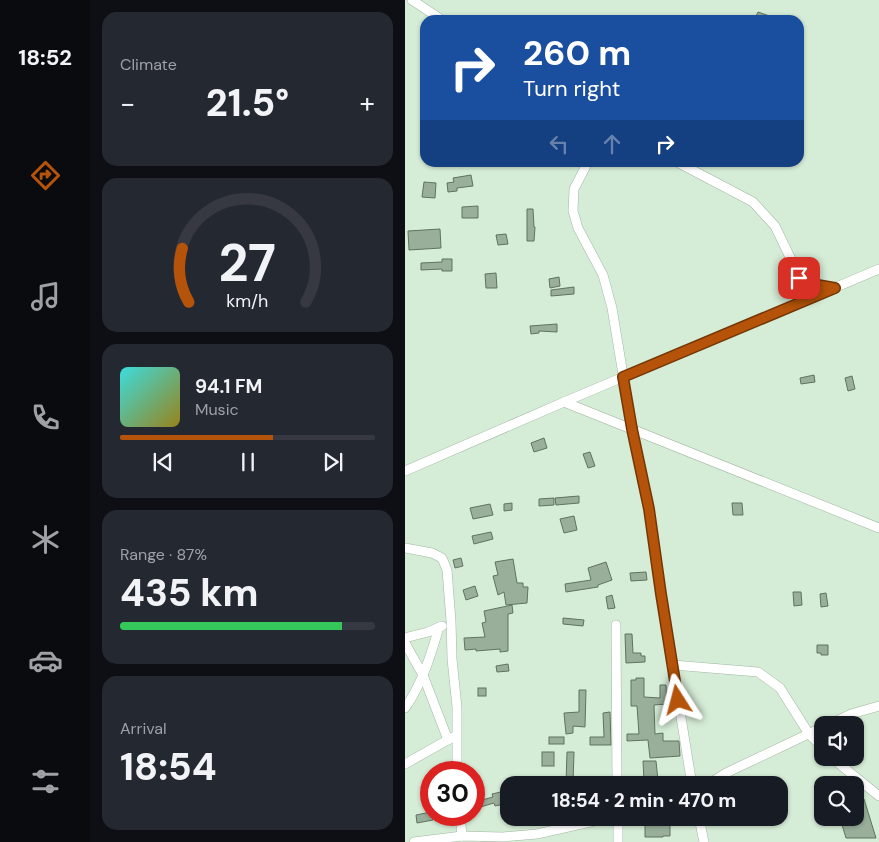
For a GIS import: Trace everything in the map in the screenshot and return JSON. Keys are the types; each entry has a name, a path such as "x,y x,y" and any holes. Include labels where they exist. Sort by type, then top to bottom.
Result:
{"street":[{"path":"412,0 434,15"},
{"path":"585,167 574,189 573,211 578,228 603,275 612,308 632,429 649,509 691,776"},
{"path":"686,167 753,202 775,226 799,278 812,284 835,288"},
{"path":"405,471 879,269"},
{"path":"564,402 879,528"},
{"path":"405,548 432,553 442,558 447,570 457,707 457,761"},
{"path":"405,638 428,632 451,621"},
{"path":"616,625 617,776"},
{"path":"405,708 429,661 439,627"},
{"path":"405,644 423,675 448,740"},
{"path":"673,665 758,672 780,688 814,739"},
{"path":"847,716 879,706"},
{"path":"721,776 814,732"},
{"path":"405,764 457,735"},
{"path":"842,766 879,796"},
{"path":"461,826 462,836"},
{"path":"414,842 462,836 503,837 537,834 572,826"},
{"path":"618,826 618,842"},
{"path":"701,826 704,842"}],"building":[{"path":"471,175 473,186 457,188 457,191 448,192 447,183 454,182 453,178"},
{"path":"424,182 436,183 435,198 422,197"},
{"path":"478,206 478,218 462,218 462,207"},
{"path":"527,209 533,209 534,241 527,241"},
{"path":"440,229 441,248 409,250 408,231"},
{"path":"506,234 508,244 498,245 496,235"},
{"path":"442,259 452,259 452,271 442,271 442,269 421,270 421,263 442,262"},
{"path":"496,273 497,288 486,288 485,274"},
{"path":"559,277 560,286 550,288 549,279"},
{"path":"574,287 574,294 551,296 551,290"},
{"path":"557,324 557,332 539,331 539,333 531,334 530,326"},
{"path":"814,375 815,382 801,384 800,378"},
{"path":"852,376 855,389 848,391 845,378"},
{"path":"544,438 547,448 534,452 531,443"},
{"path":"590,452 595,466 588,468 583,454"},
{"path":"579,496 579,503 556,505 555,498"},
{"path":"554,498 554,505 539,506 539,499"},
{"path":"512,503 512,510 504,511 504,504"},
{"path":"732,503 742,503 743,515 733,515"},
{"path":"490,504 493,515 473,519 470,508"},
{"path":"574,516 577,530 564,533 560,519"},
{"path":"491,532 493,539 474,544 472,536"},
{"path":"461,558 463,566 455,568 453,560"},
{"path":"513,559 517,583 523,583 523,587 528,587 527,603 506,605 504,592 498,595 493,576 498,575 495,562"},
{"path":"606,562 612,580 598,585 598,587 566,592 565,584 591,580 588,568"},
{"path":"646,572 647,580 631,581 630,573"},
{"path":"475,586 478,596 466,600 463,590"},
{"path":"793,592 801,592 802,605 794,606"},
{"path":"826,593 828,606 821,607 820,594"},
{"path":"612,595 615,608 608,609 606,597"},
{"path":"512,605 513,613 508,614 508,651 500,652 500,649 465,650 464,638 485,637 482,623 486,622 484,611"},
{"path":"563,618 584,620 583,626 563,624"},
{"path":"625,634 632,634 633,653 641,653 641,656 645,656 645,662 626,663"},
{"path":"817,645 828,645 828,655 817,653"},
{"path":"508,664 509,671 497,672 496,666"},
{"path":"636,678 644,678 644,697 660,698 660,685 666,685 667,704 654,705 655,734 663,733 663,741 679,741 680,756 650,758 648,740 627,741 627,734 639,734 637,706 631,706 631,680 636,680"},
{"path":"478,688 486,688 486,696 478,696"},
{"path":"579,690 586,690 585,727 573,726 573,733 566,734 564,713 579,712"},
{"path":"610,712 611,745 590,745 590,737 604,737 603,713"},
{"path":"549,737 564,737 564,744 549,744"},
{"path":"542,752 554,752 554,766 542,766"},
{"path":"567,752 574,752 573,776 566,776"},
{"path":"643,761 656,761 658,776 644,776"},
{"path":"500,792 500,805 495,806 494,803 485,806 485,799 493,797 492,794"},
{"path":"864,799 876,838 846,838 842,826 864,826"},
{"path":"420,814 420,822 417,823 416,815"},
{"path":"645,826 670,826 670,836 645,837"}],"route":[{"path":"678,700 649,509 623,377 835,288 812,284 799,278"}]}
